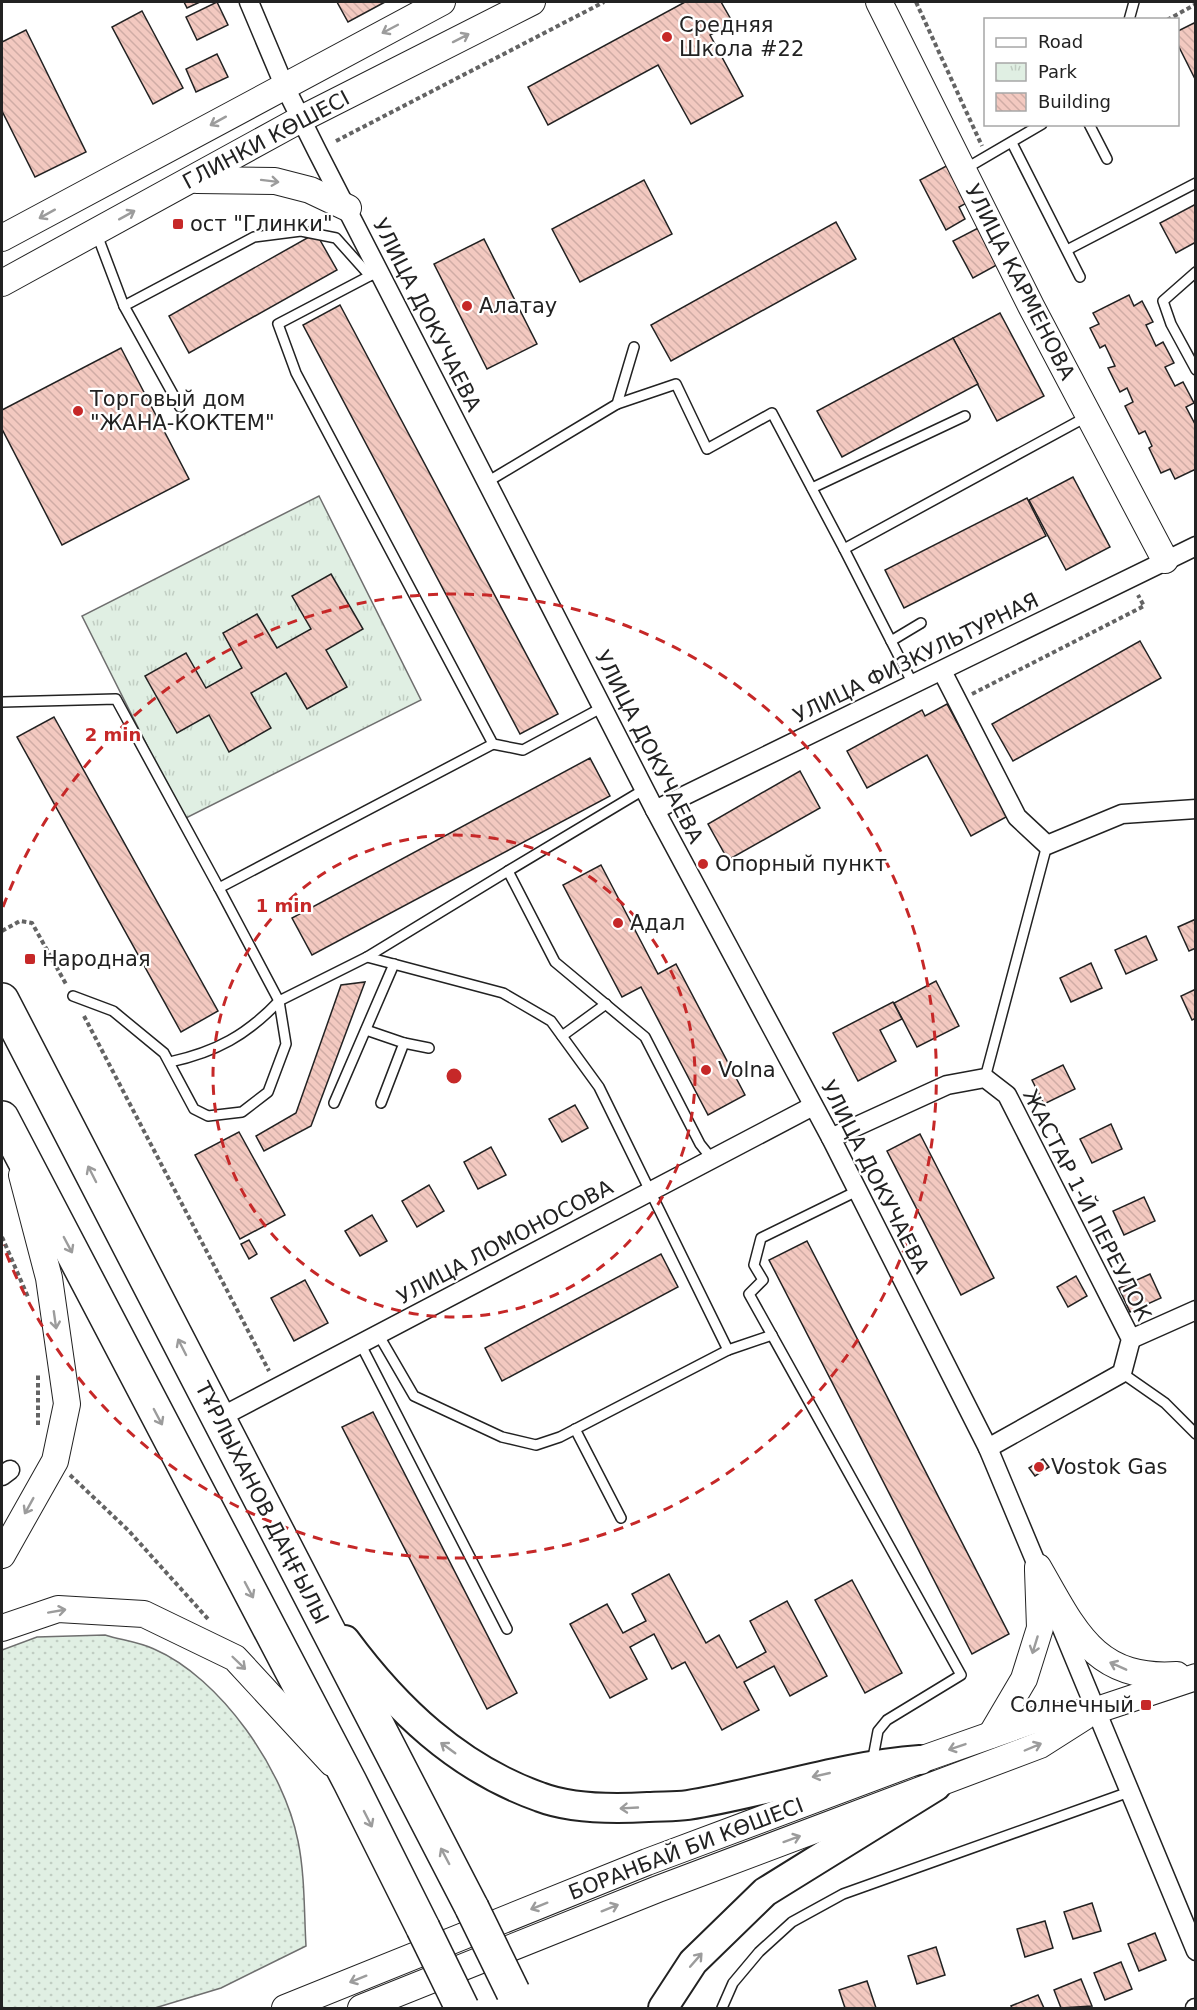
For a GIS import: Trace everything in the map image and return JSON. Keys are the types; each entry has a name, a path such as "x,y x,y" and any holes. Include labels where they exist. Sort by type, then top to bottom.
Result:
{"highway":[{"name":"ТҰРЛЫХАНОВ ДАҢҒЫЛЫ","path":"2,1000 472,1908 516,2000"},
{"path":"7,1129 350,1782 462,2008"}],"main road":[{"name":"ГЛИНКИ КӨШЕСІ","path":"2,238 442,2"},
{"name":"ГЛИНКИ КӨШЕСІ","path":"2,283 301,119 532,2"},
{"name":"УЛИЦА КАРМЕНОВА","path":"879,2 1088,416 1165,560"},
{"path":"191,180 275,181 310,190 348,208"},
{"path":"2,1555 55,1461 67,1404 49,1278 7,1129"},
{"path":"1038,1567 1074,1629 1091,1650 1117,1666 1150,1677 1196,1675"},
{"path":"991,1735 1024,1679 1040,1628 1038,1567"},
{"path":"302,1582 373,1678 428,1733 479,1770 542,1798 609,1809 687,1805 872,1763 920,1760"},
{"path":"2,1628 58,1609 144,1614 235,1658 350,1782"},
{"name":"БОРАНБАЙ БИ КӨШЕСІ","path":"285,2008 647,1862 920,1760 1034,1720 1094,1711 1196,1675"},
{"name":"БОРАНБАЙ БИ КӨШЕСІ","path":"361,2008 658,1889 1040,1745 1094,1711"},
{"path":"663,2008 693,1962 765,1892 936,1786"}],"street":[{"name":"УЛИЦА ДОКУЧАЕВА","path":"249,2 284,85 348,208 374,274 487,482 655,810 831,1138 988,1448 1038,1567 1094,1711 1196,1951"},
{"name":"УЛИЦА ФИЗКУЛЬТУРНАЯ","path":"655,810 914,686 1196,546"},
{"path":"942,671 1017,817 1047,845 1122,814 1194,812"},
{"path":"831,1138 947,1085 985,1078"},
{"name":"ЖАСТАР 1-Й ПЕРЕУЛОК","path":"985,1078 1007,1095 1131,1339 1122,1373"},
{"name":"УЛИЦА ЛОМОНОСОВА","path":"219,1418 813,1106"},
{"path":"1131,1339 1196,1310"},
{"path":"988,1448 1122,1373"}],"lane":[{"path":"1130,18 1134,2"},
{"path":"963,171 1039,126"},
{"path":"1090,126 1107,159"},
{"path":"1011,143 1080,277"},
{"path":"1067,250 1196,183"},
{"path":"124,306 254,237 302,231 336,238 374,274 278,324 296,373 493,744"},
{"path":"96,232 124,306 180,407"},
{"path":"1196,272 1163,301 1171,324 1196,370"},
{"path":"617,404 634,347"},
{"path":"487,482 617,404 676,384 707,449 772,413 914,686"},
{"path":"812,488 965,416"},
{"path":"844,549 1088,416"},
{"path":"891,641 921,623"},
{"path":"2,702 116,699 279,1001 286,1044 268,1092 242,1112 208,1116 194,1109 170,1062 113,1011 73,996"},
{"path":"219,888 493,744 523,750 603,707"},
{"path":"170,1062 198,1056 229,1042 257,1024 279,1001 367,957 645,789"},
{"path":"985,1078 1047,845"},
{"path":"508,871 555,962 645,1037 700,1144 712,1159"},
{"path":"367,957 503,993 551,1021 599,1086 728,1350"},
{"path":"334,1103 394,964"},
{"path":"562,1036 606,1004"},
{"path":"366,1029 404,1043 429,1048"},
{"path":"381,1103 404,1043"},
{"path":"857,1191 761,1238 754,1264 763,1280 749,1294 961,1676 887,1720 878,1731 872,1763"},
{"path":"378,1334 414,1396 502,1437 536,1444 575,1429 728,1350 772,1335"},
{"path":"361,1345 507,1629"},
{"path":"1122,1373 1165,1403 1196,1434"},
{"path":"575,1429 621,1518"},
{"path":"722,2008 733,1983 759,1952 792,1922 843,1894 1129,1792"}],"path":[{"path":"336,141 604,2"},
{"path":"916,2 987,157"},
{"path":"1171,18 1196,4"},
{"path":"958,702 1144,606 1130,578"},
{"path":"2,931 20,921 32,923 73,996 277,1388"},
{"path":"2,1237 28,1298 30,1308"},
{"path":"38,1429 39,1363"},
{"path":"55,1461 128,1530 213,1623"}],"green space":[{"path":"319,496 421,700 184,819 82,616"},
{"path":"105,1635 154,1649 179,1663 203,1681 246,1729 279,1785 291,1814 298,1841 303,1880 306,1946 221,1988 155,2008 2,2008 2,1650 37,1637"}],"building":[{"path":"184,2 200,2 187,8"},
{"path":"217,2 228,25 197,40 186,17"},
{"path":"337,2 385,2 348,22"},
{"path":"685,2 721,2 733,23 710,35 743,96 691,124 658,65 548,125 528,87"},
{"path":"142,11 183,88 153,104 112,27"},
{"path":"1196,22 1196,81 1179,47 1179,30"},
{"path":"26,30 86,152 35,177 2,111 2,42"},
{"path":"217,54 228,77 196,92 186,69"},
{"path":"952,163 972,200 959,207 965,219 946,230 920,180"},
{"path":"644,180 672,234 580,282 552,229"},
{"path":"1196,204 1196,242 1176,253 1160,223"},
{"path":"836,222 856,259 671,361 651,325"},
{"path":"984,225 1004,261 973,278 953,241"},
{"path":"316,233 337,270 189,353 169,316"},
{"path":"484,239 537,344 487,369 434,264"},
{"path":"1129,295 1134,306 1142,301 1153,322 1146,325 1156,346 1163,342 1174,363 1165,367 1175,386 1183,382 1194,403 1186,407 1196,426 1196,469 1175,479 1170,469 1161,473 1149,448 1152,446 1145,431 1139,434 1125,406 1133,402 1127,388 1120,392 1108,368 1115,366 1105,345 1100,348 1090,328 1099,324 1093,313"},
{"path":"340,305 558,714 520,734 303,325"},
{"path":"1000,313 1044,396 997,421 953,338"},
{"path":"953,338 978,384 842,457 817,411"},
{"path":"121,348 189,479 62,545 2,429 2,410"},
{"path":"1073,477 1110,547 1066,570 1029,500"},
{"path":"1027,498 1046,536 904,608 885,570"},
{"path":"331,574 363,629 326,650 347,687 307,709 286,673 251,693 271,728 229,752 209,715 177,733 145,676 186,653 206,688 242,668 223,633 257,614 277,648 311,629 292,596"},
{"path":"1140,641 1161,678 1013,761 992,724"},
{"path":"947,704 1008,816 971,836 927,755 867,788 847,751 922,710 925,716"},
{"path":"54,717 218,1011 181,1032 17,737"},
{"path":"590,758 610,796 312,955 292,918"},
{"path":"800,771 820,808 728,860 708,824"},
{"path":"601,865 658,974 676,964 745,1095 708,1115 641,987 622,997 563,885"},
{"path":"1196,919 1196,948 1189,951 1178,927"},
{"path":"1146,936 1157,960 1126,974 1115,950"},
{"path":"1091,963 1102,988 1071,1002 1060,978"},
{"path":"936,981 959,1026 917,1047 894,1003"},
{"path":"365,982 311,1126 264,1151 256,1136 296,1113 341,985"},
{"path":"1196,989 1196,1018 1192,1020 1181,996"},
{"path":"893,1002 902,1019 880,1030 896,1061 858,1081 833,1033"},
{"path":"1063,1065 1075,1089 1044,1104 1032,1080"},
{"path":"575,1105 588,1128 562,1142 549,1119"},
{"path":"1111,1124 1122,1149 1092,1163 1080,1139"},
{"path":"239,1132 285,1215 240,1239 195,1155"},
{"path":"920,1134 994,1278 961,1295 887,1151"},
{"path":"491,1147 506,1175 478,1189 464,1162"},
{"path":"429,1185 444,1211 417,1227 402,1201"},
{"path":"1144,1197 1155,1221 1124,1235 1113,1211"},
{"path":"372,1215 387,1241 360,1256 345,1231"},
{"path":"249,1240 257,1254 249,1259 241,1244"},
{"path":"807,1241 1009,1634 972,1654 769,1260"},
{"path":"661,1254 678,1287 502,1381 485,1348"},
{"path":"1150,1274 1161,1298 1130,1312 1119,1288"},
{"path":"1076,1276 1087,1296 1068,1307 1057,1287"},
{"path":"305,1280 328,1323 294,1341 271,1298"},
{"path":"373,1412 517,1693 487,1709 342,1427"},
{"name":"Vostok Gas","path":"1043,1459 1049,1467 1035,1476 1029,1468"},
{"path":"669,1574 706,1643 719,1635 737,1668 766,1652 750,1621 787,1601 827,1676 790,1696 774,1666 744,1682 759,1710 722,1730 685,1662 672,1669 654,1634 630,1647 647,1679 610,1698 570,1624 607,1604 623,1633 646,1621 632,1594"},
{"path":"852,1580 902,1673 865,1693 815,1600"},
{"path":"1092,1903 1101,1931 1073,1939 1064,1912"},
{"path":"1045,1921 1053,1948 1025,1957 1017,1929"},
{"path":"1155,1933 1166,1960 1139,1971 1128,1944"},
{"path":"936,1947 945,1975 917,1984 908,1956"},
{"path":"1121,1962 1132,1989 1105,2000 1094,1973"},
{"path":"1081,1979 1092,2006 1061,2008 1054,1990"},
{"path":"867,1981 876,2008 845,2008 839,1990"},
{"path":"1038,1995 1044,2008 1012,2008 1011,2006"}],"place":[{"name":"Средняя Школа #22","path":"667,37"},
{"name":"ост \"Глинки\"","path":"178,224"},
{"name":"Алатау","path":"467,306"},
{"name":"Торговый дом \"ЖАНА-КОКТЕМ\"","path":"78,411"},
{"name":"Опорный пункт","path":"703,864"},
{"name":"Адал","path":"618,923"},
{"name":"Народная","path":"30,959"},
{"name":"Volna","path":"706,1070"},
{"name":"Vostok Gas","path":"1039,1467"},
{"name":"Солнечный","path":"1146,1705"}]}
